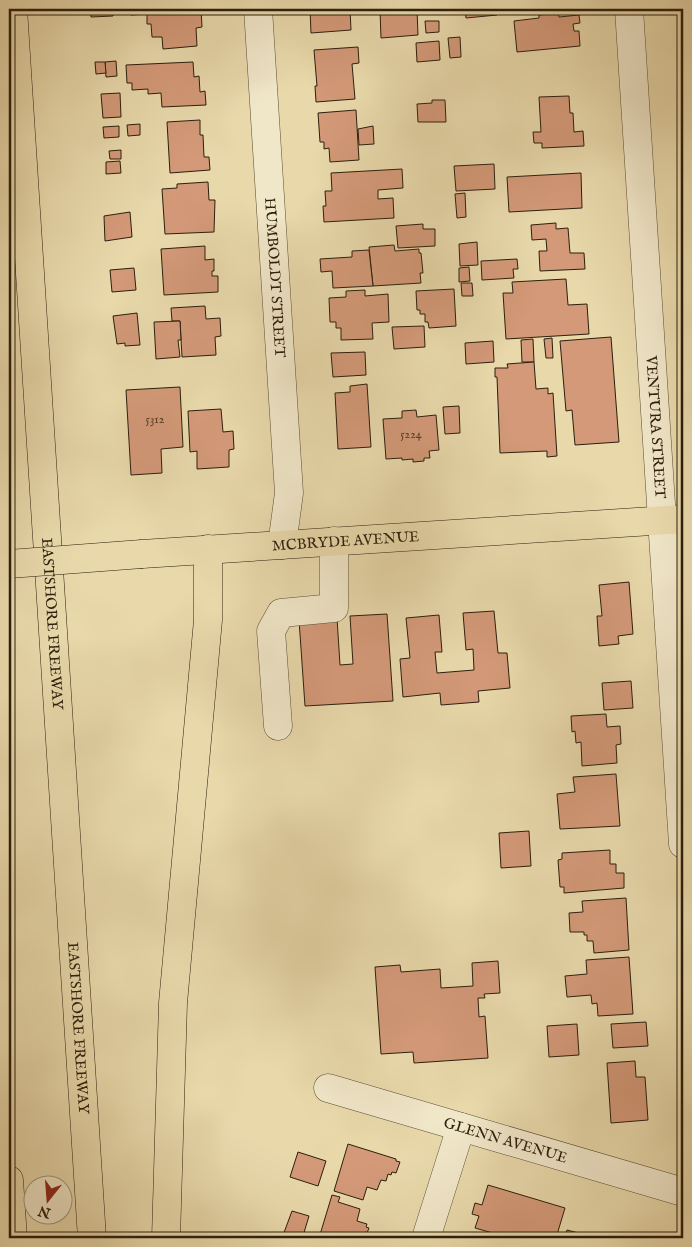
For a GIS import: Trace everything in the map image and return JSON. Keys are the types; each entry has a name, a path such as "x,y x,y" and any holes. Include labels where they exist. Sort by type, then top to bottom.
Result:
{"main road":[{"name":"EASTSHORE FREEWAY","path":"13,9 92,1238"},
{"name":"MCBRYDE AVENUE","path":"9,564 673,520"},
{"path":"166,1238 173,1003 208,620 208,550"},
{"path":"9,1180 13,1238"}],"street":[{"name":"HUMBOLDT STREET","path":"258,9 289,493 282,545"},
{"name":"VENTURA STREET","path":"629,9 673,520 683,844"},
{"path":"278,726 271,631 281,613 334,608 334,541"},
{"name":"GLENN AVENUE","path":"328,1088 683,1192"},
{"path":"426,1238 461,1128"}],"building":[{"path":"90,9 113,9 113,16 91,17"},
{"path":"131,9 201,9 202,27 196,28 197,46 163,49 162,37 152,37 151,24 147,24 147,14 131,15"},
{"path":"310,9 350,9 351,30 311,33"},
{"path":"417,9 418,35 381,38 380,11"},
{"path":"465,9 497,9 497,15 466,18"},
{"path":"558,13 559,17 579,15 580,23 573,24 574,31 579,31 580,46 517,52 514,21 539,18 539,15"},
{"path":"425,21 439,21 439,32 426,33"},
{"path":"460,37 461,57 450,58 448,38"},
{"path":"439,41 440,60 417,62 416,43"},
{"path":"358,47 359,63 352,64 355,99 316,102 315,86 317,86 314,50"},
{"path":"116,61 117,76 106,77 105,62"},
{"path":"95,62 105,62 106,73 96,74"},
{"path":"193,62 194,77 199,76 200,92 205,91 206,105 162,107 161,93 148,94 148,89 132,90 132,83 127,83 126,65"},
{"path":"120,93 121,117 103,118 101,94"},
{"path":"569,96 570,113 573,113 574,132 583,131 584,146 542,148 542,143 534,143 533,132 541,132 539,97"},
{"path":"432,100 445,100 446,122 418,122 417,104 432,103"},
{"path":"356,110 359,160 330,162 329,148 324,149 324,142 320,142 318,113"},
{"path":"200,120 200,135 203,135 204,157 209,157 210,170 170,173 167,122"},
{"path":"140,124 140,135 128,136 127,125"},
{"path":"119,126 119,137 104,138 103,127"},
{"path":"373,126 374,144 359,145 358,129"},
{"path":"121,150 121,159 110,159 109,151"},
{"path":"120,161 121,173 106,174 106,162"},
{"path":"494,164 495,189 456,191 454,166"},
{"path":"402,169 403,188 378,190 378,199 393,198 394,218 324,222 323,206 326,206 325,191 332,191 331,173"},
{"path":"581,173 582,208 509,212 507,177"},
{"path":"208,182 209,200 215,200 214,232 165,234 162,189 177,188 177,184"},
{"path":"465,193 466,217 457,218 455,194"},
{"path":"130,212 132,237 105,241 104,216"},
{"path":"556,223 556,229 568,228 570,253 584,253 585,269 540,271 539,251 547,251 546,239 532,240 531,225"},
{"path":"423,224 423,229 435,229 435,246 398,248 396,226"},
{"path":"477,242 478,265 460,266 459,244"},
{"path":"394,245 395,251 419,249 423,273 420,273 421,283 373,286 369,247"},
{"path":"205,246 205,260 214,259 212,276 218,276 218,292 164,295 161,249"},
{"path":"369,250 373,286 333,288 332,271 321,272 320,259 352,257 352,251"},
{"path":"517,259 518,269 513,269 514,278 482,280 481,261"},
{"path":"469,267 470,281 459,282 459,268"},
{"path":"134,268 136,290 112,292 110,270"},
{"path":"566,279 568,305 587,304 589,334 506,339 503,293 513,293 512,282"},
{"path":"461,283 472,283 473,296 462,296"},
{"path":"454,289 456,326 429,328 428,322 425,322 425,314 420,314 420,310 417,310 416,291"},
{"path":"365,290 365,296 388,294 389,322 372,323 373,339 341,340 341,328 336,328 336,322 330,322 329,298 346,297 346,291"},
{"path":"205,306 206,319 220,318 221,336 215,337 216,355 182,357 180,321 172,321 171,308"},
{"path":"137,313 140,345 125,346 125,343 117,344 113,316"},
{"path":"180,321 181,340 178,340 180,357 156,359 154,322"},
{"path":"424,326 425,347 394,349 392,327"},
{"path":"611,337 619,442 575,445 572,410 566,411 560,341"},
{"path":"552,338 553,358 546,358 544,339"},
{"path":"533,339 534,362 522,362 521,340"},
{"path":"493,341 494,362 466,364 465,343"},
{"path":"365,352 366,375 333,377 331,353"},
{"path":"534,362 536,389 548,388 548,394 553,393 557,456 547,457 547,451 500,453 495,368 508,368 507,364"},
{"path":"367,384 371,447 338,449 335,393 350,392 350,386"},
{"path":"180,387 183,447 161,449 162,473 131,475 126,390"},
{"path":"459,406 460,433 445,434 443,407"},
{"path":"221,409 223,432 233,431 234,449 229,450 229,467 197,469 197,451 190,452 188,411"},
{"path":"416,410 417,417 436,415 439,450 429,451 430,458 424,458 424,461 413,462 413,459 402,460 402,458 386,459 383,419 402,418 402,411"},
{"path":"629,582 633,634 618,636 619,644 599,646 597,616 602,616 599,585"},
{"path":"494,611 498,653 507,653 510,688 478,691 479,702 441,705 440,693 403,697 400,659 410,658 406,618 439,615 442,652 435,652 437,673 474,670 473,649 466,650 463,613"},
{"path":"387,614 393,701 305,706 299,620 337,618 340,665 353,664 350,616"},
{"path":"631,681 633,708 604,710 602,683"},
{"path":"606,714 607,727 620,726 621,744 616,745 617,763 582,766 581,742 576,743 575,731 572,732 571,716"},
{"path":"616,774 620,826 560,829 557,794 575,792 573,777"},
{"path":"529,831 531,866 501,868 499,833"},
{"path":"610,850 610,864 616,864 616,873 624,873 624,888 564,893 564,887 560,887 558,860 562,859 562,853"},
{"path":"626,898 629,950 594,953 593,941 587,941 587,935 584,935 584,932 570,932 569,913 583,912 582,901"},
{"path":"629,957 633,1014 598,1016 597,1003 592,1004 591,995 567,997 565,976 587,974 586,960"},
{"path":"498,961 500,993 484,994 485,998 478,998 479,1017 485,1016 488,1058 414,1063 413,1052 381,1054 375,967 400,965 401,972 440,969 441,988 473,986 472,963"},
{"path":"646,1022 648,1046 613,1048 611,1024"},
{"path":"577,1024 579,1055 549,1057 547,1026"},
{"path":"635,1061 636,1077 645,1077 648,1120 611,1123 607,1063"},
{"path":"348,1144 396,1159 396,1161 400,1162 396,1173 388,1174 386,1181 381,1180 377,1190 367,1187 363,1200 334,1191"},
{"path":"298,1152 326,1161 318,1186 290,1177"},
{"path":"488,1185 565,1208 556,1238 495,1238 496,1234 475,1228 479,1216 472,1214 475,1203 482,1205"},
{"path":"332,1195 340,1197 338,1202 360,1209 357,1221 367,1224 366,1227 369,1228 364,1235 369,1236 368,1238 319,1238"},
{"path":"292,1211 309,1216 304,1238 282,1238"},
{"path":"567,1230 586,1235 585,1238 564,1238"},
{"path":"618,1233 634,1238 609,1238 610,1235 617,1237"}]}
